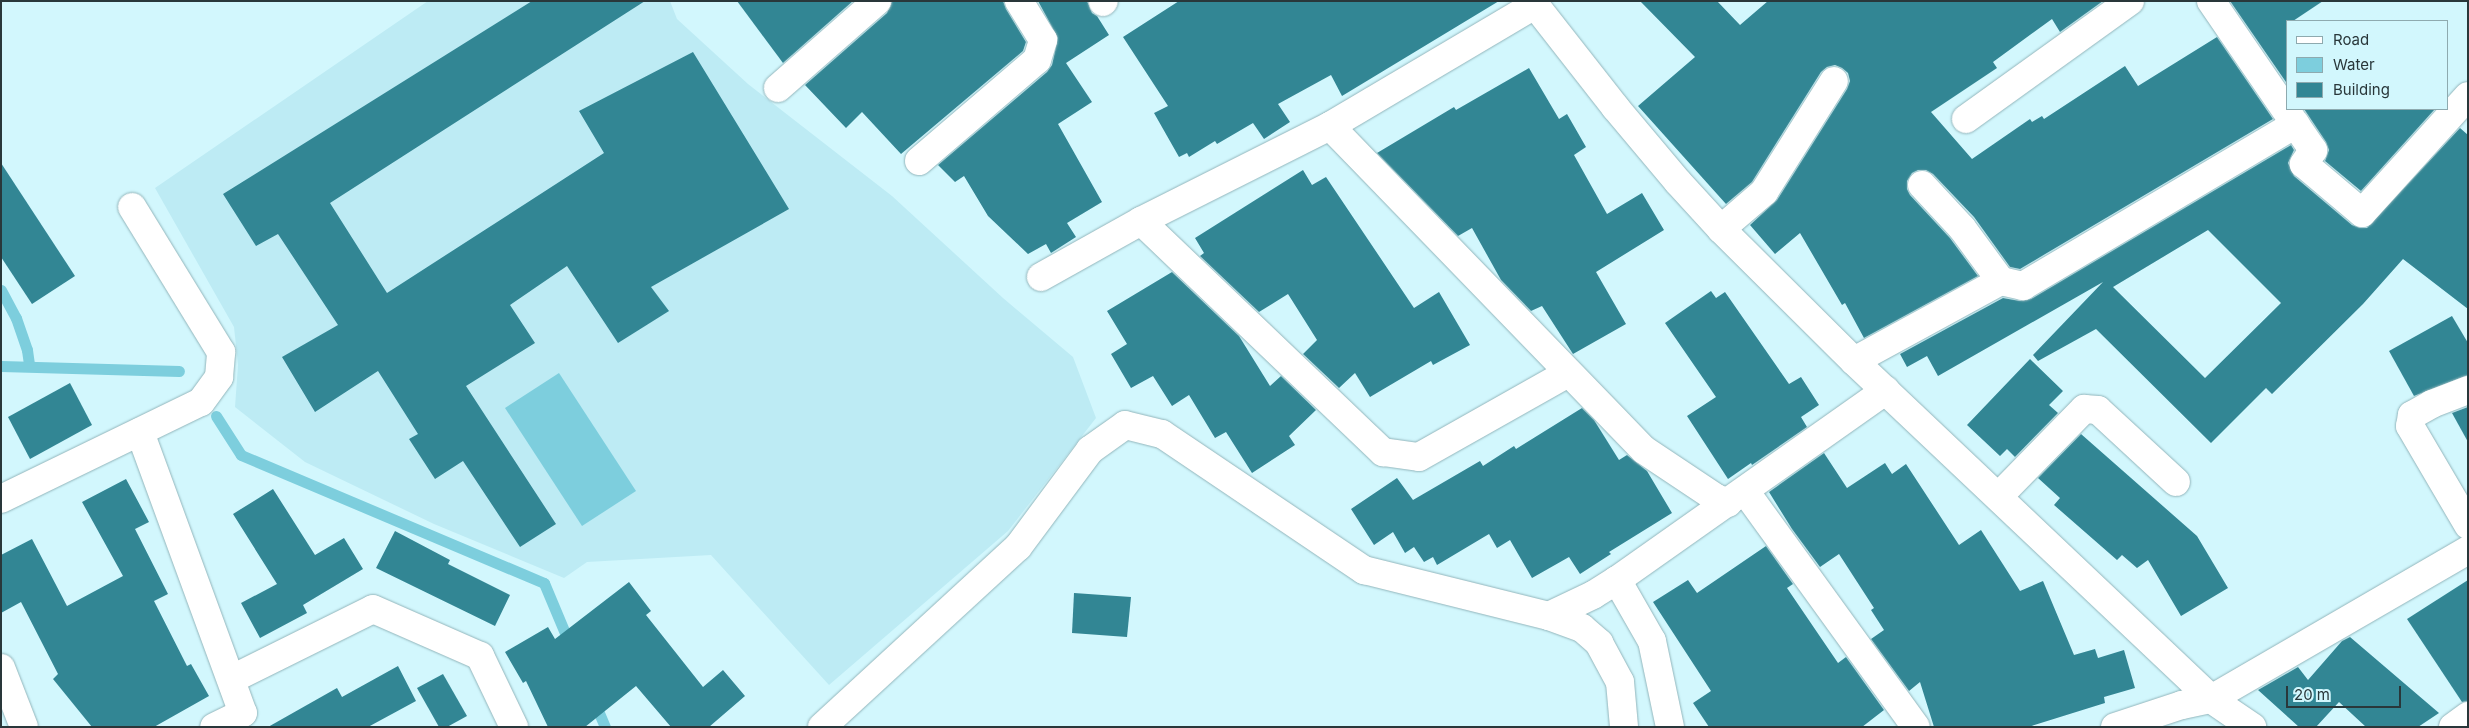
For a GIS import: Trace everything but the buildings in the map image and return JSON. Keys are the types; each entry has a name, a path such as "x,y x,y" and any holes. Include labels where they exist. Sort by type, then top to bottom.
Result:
{"street":[{"path":"778,88 876,1"},
{"path":"920,161 1037,60 1043,40 1019,1"},
{"path":"1966,119 2130,1"},
{"path":"2211,1 2286,110"},
{"path":"1041,277 1141,221 1330,126 1533,3 1615,107 1678,182 1721,229 1854,361 1999,496 2211,699 2252,727"},
{"path":"1721,229 1764,192 1834,81"},
{"path":"2286,110 2313,150 2304,164 2362,213 2468,96"},
{"path":"1922,185 1962,228 2001,281 2023,286 2296,124"},
{"path":"1330,126 1644,450 1716,498 1736,497"},
{"path":"1,499 201,402 219,377 221,352 132,207"},
{"path":"1141,221 1383,452 1419,457 1568,373"},
{"path":"1854,361 2001,281"},
{"path":"1549,616 1594,595 1617,580 1886,390"},
{"path":"2468,390 2432,404 2412,416 2410,426 2468,525"},
{"path":"1999,496 2084,409 2098,410 2176,482"},
{"path":"822,727 1018,547 1090,450 1124,425 1162,434 1364,570 1549,616 1582,628 1599,643 1620,682 1624,727"},
{"path":"140,432 243,713 214,727"},
{"path":"1736,497 1916,727"},
{"path":"2115,727 2182,705 2211,699 2468,550"},
{"path":"1617,580 1652,641 1670,727"},
{"path":"232,679 373,609 480,656 514,727"},
{"path":"1,668 24,727"},
{"path":"2211,699 2229,727"},
{"path":"2453,727 2468,716"}],"shaded area":[{"path":"428,1 670,1 677,19 748,84 892,196 1003,298 1073,357 1096,418 1008,531 829,685 711,555 587,562 564,578 434,524 305,462 235,407 238,365 234,327 155,188"}],"water":[{"path":"559,373 636,491 582,526 505,408"}],"waterway":[{"path":"1,290 16,318 27,350 29,365"},
{"path":"1,366 179,371"},
{"path":"216,416 241,455 544,583 570,645"},
{"path":"594,701 605,727"}]}
